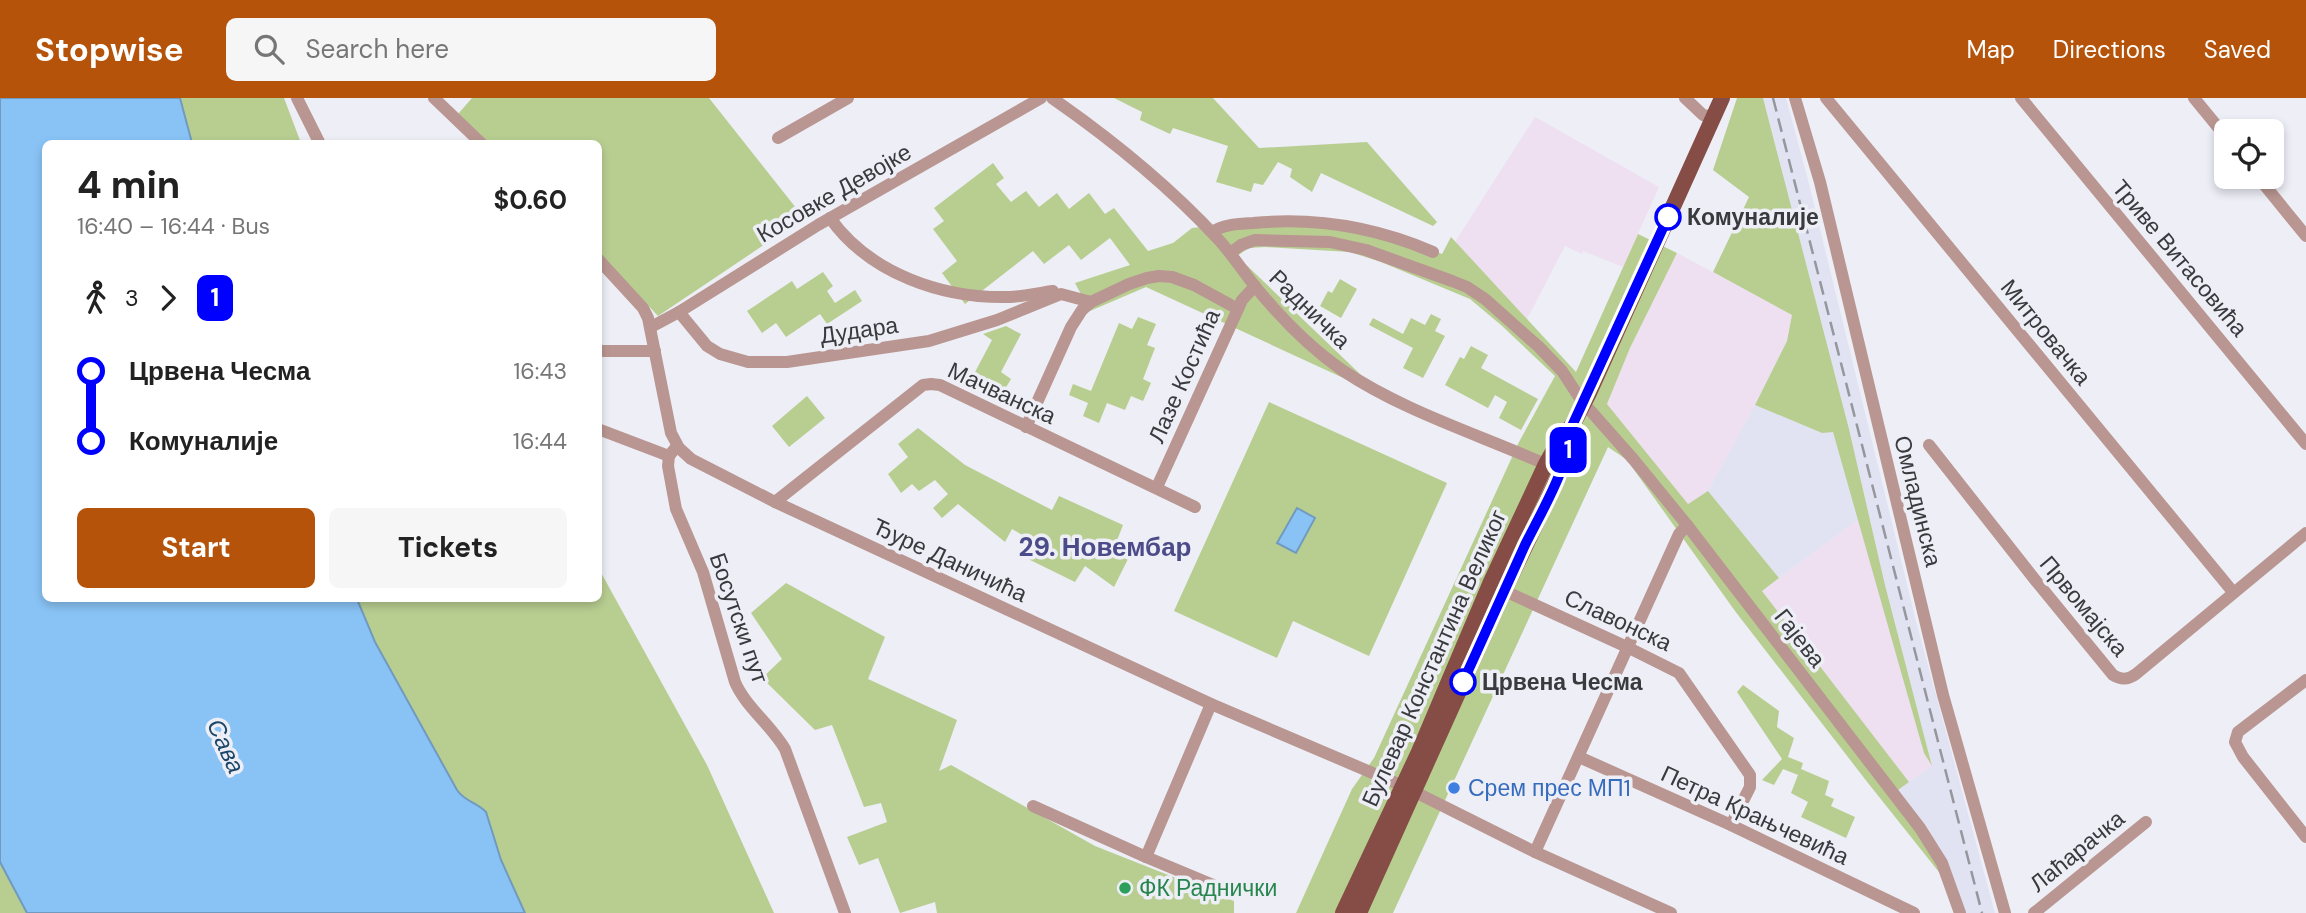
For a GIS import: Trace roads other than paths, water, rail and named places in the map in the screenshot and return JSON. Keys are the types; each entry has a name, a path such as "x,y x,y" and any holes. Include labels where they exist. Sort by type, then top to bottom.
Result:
{"main road":[{"name":"Булевар Константина Великог","path":"1359,913 1409,789 1553,468 1562,435 1572,426 1584,403 1722,98"},
{"name":"Булевар Константина Великог","path":"1343,913 1409,789"}],"street":[{"path":"298,98 318,140"},
{"path":"434,98 478,140"},
{"path":"779,138 848,98"},
{"name":"Косовке Девојке","path":"651,327 830,218 1041,98"},
{"path":"1052,98 1074,114"},
{"path":"1072,98 1074,114"},
{"path":"1685,98 1703,115 1713,117"},
{"name":"Омладинска","path":"1795,98 1820,182 1943,695 2005,913"},
{"name":"Митровачка","path":"1826,98 2233,593"},
{"name":"Триве Витасовића","path":"2021,98 2306,444"},
{"path":"2194,98 2214,122"},
{"name":"Радничка","path":"1074,114 1145,170 1212,232 1255,286 1299,334 1342,370 1410,406 1553,468"},
{"path":"2268,189 2306,236"},
{"path":"830,218 841,234 860,252 923,285 969,295 1009,297 1052,291 1057,295 1066,294 1091,302"},
{"path":"1212,232 1221,227 1259,223 1335,223 1380,233 1433,252"},
{"name":"Гајева","path":"1230,253 1255,240 1331,242 1366,250 1466,287 1485,299 1539,347 1562,371 1584,403 1687,525 1920,828 1942,863 1960,913"},
{"path":"602,263 643,308 651,327 673,451"},
{"path":"1026,427 1071,327 1091,302 1129,284 1159,276 1172,277 1194,285 1238,309"},
{"name":"Лазе Костића","path":"1157,487 1242,300 1255,286"},
{"name":"Дудара","path":"679,312 707,346 720,354 748,362 787,362 929,341 997,320 1057,295"},
{"path":"602,351 655,351"},
{"name":"Мачванска","path":"775,502 926,384 940,385 1195,507"},
{"name":"Ђуре Даничића","path":"602,430 691,459 775,502 1211,704 1409,789 1535,852 1671,913"},
{"name":"Првомајска","path":"1929,445 2036,581 2117,677 2129,678 2136,674 2233,593"},
{"name":"Босутски пут","path":"673,451 668,466 676,509 703,572 735,682 743,697 773,730 785,749 845,913"},
{"path":"1535,852 1679,534 1687,525"},
{"path":"2233,593 2306,533"},
{"name":"Славонска","path":"1497,588 1679,673 1749,771 1749,787 1731,825"},
{"path":"2306,680 2238,732 2235,741 2243,757 2306,837"},
{"path":"1146,857 1211,704"},
{"name":"Петра Крањчевића","path":"1579,757 1731,825 1913,913"},
{"path":"1033,806 1230,892"},
{"name":"Лаћарачка","path":"2034,913 2146,822"}],"water":[{"name":"Сава","path":"0,98 180,98 191,140 42,140 42,602 358,602 375,642 457,790 486,812 501,860 525,913 27,913 0,862"},
{"path":"1297,508 1315,518 1296,553 1277,543"}],"railway":[{"path":"1773,98 1982,913"}],"place":[{"name":"Комуналије","path":"1668,217"},
{"name":"Црвена Чесма","path":"1463,682"},
{"name":"Срем прес МП1","path":"1454,788"},
{"name":"ФК Раднички","path":"1125,888"}],"district":[{"name":"29. Новембар","path":"1105,547"}]}
